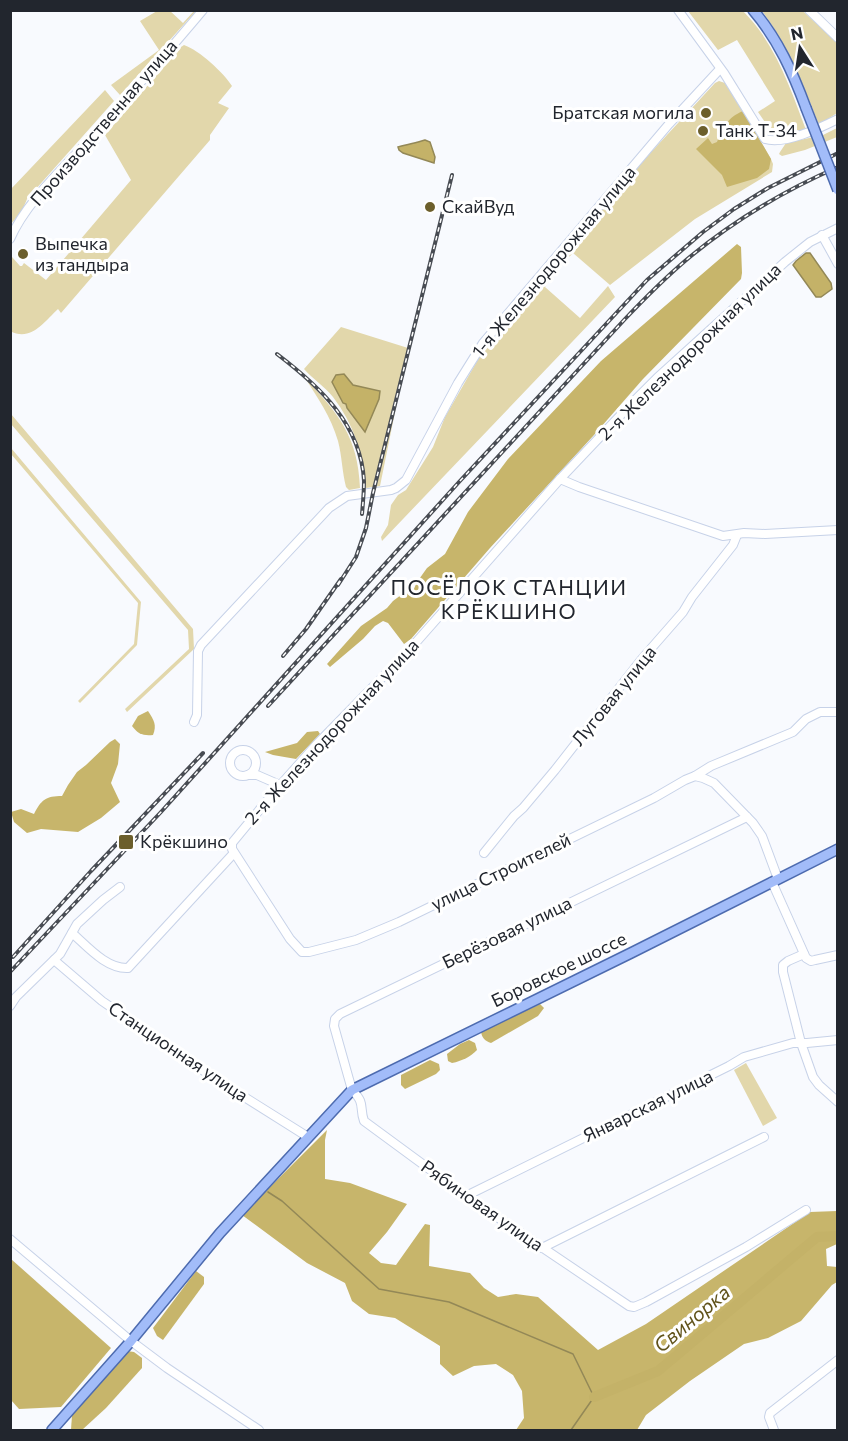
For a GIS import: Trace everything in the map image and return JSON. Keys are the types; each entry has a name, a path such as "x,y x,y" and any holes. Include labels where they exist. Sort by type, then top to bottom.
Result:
{"main road":[{"path":"753,10 780,49 794,78 837,190"},
{"name":"Боровское шоссе","path":"131,1341 220,1233 352,1090 837,849"},
{"path":"52,1431 131,1341"}],"street":[{"name":"Производственная улица","path":"11,239 19,223 42,192 203,10"},
{"path":"678,10 720,69 762,136 767,140 782,140 810,133 837,119"},
{"path":"810,10 837,38"},
{"name":"1-я Железнодорожная улица","path":"194,722 198,709 198,651 202,643 329,508 347,496 389,491 406,480 458,383 484,342 669,124 720,69"},
{"name":"2-я Железнодорожная улица","path":"234,853 232,843 280,785 329,731 411,648 560,479 657,378 785,262 810,242 837,228"},
{"path":"822,235 837,264"},
{"path":"560,479 717,534 728,536 744,533 837,530"},
{"name":"Луговая улица","path":"484,853 555,770 641,660 683,612 733,545 737,535"},
{"name":"улица Строителей","path":"234,853 290,939 302,952 309,952 351,942 399,922 654,798 711,765 793,732 806,719 819,712 837,712"},
{"path":"253,773 280,785"},
{"path":"695,776 704,777 714,783 747,816 762,836 775,880 805,956 811,961 837,955"},
{"name":"Берёзовая улица","path":"352,1090 334,1026 337,1016 747,816"},
{"path":"72,933 106,962 116,967 128,968 234,853"},
{"path":"10,1006 65,947 77,924 120,887"},
{"path":"805,956 788,961 783,964 782,969 801,1043 816,1081 837,1102"},
{"name":"Станционная улица","path":"54,960 102,1001 211,1076 308,1137"},
{"name":"Январская улица","path":"466,1196 740,1059 793,1043 837,1040"},
{"name":"Рябиновая улица","path":"352,1090 362,1105 363,1121 466,1196 630,1307 639,1305 666,1291 806,1210"},
{"path":"542,1248 764,1137"},
{"path":"10,1239 131,1341 260,1431"},
{"path":"774,1431 769,1417 770,1413 837,1360"}],"shaded area":[{"path":"169,10 183,23 196,11 120,95 111,85 159,50 140,21 157,11"},
{"path":"688,11 743,11 755,24 782,69 808,135 797,137 796,132 773,134 758,112 775,101 737,40 718,50"},
{"path":"762,11 803,11 837,43 837,113 819,125 788,52"},
{"path":"184,45 211,62 232,86 218,103 229,108 210,135 210,140 61,313 58,309 42,325 31,332 18,334 10,331 12,257 20,266 24,263 46,280 131,180 105,135"},
{"path":"719,81 725,83 771,159 772,172 695,219 610,285 573,253 565,261 562,258 642,162"},
{"path":"105,90 114,101 27,199 22,211 11,224 11,189"},
{"path":"743,111 771,159 769,169 757,178 727,187 722,175 696,149 708,138 712,144 717,142 727,123"},
{"path":"837,128 837,137 805,150 782,156 779,154 786,143 823,135"},
{"path":"425,140 430,142 435,157 434,163 403,153 398,147 418,142"},
{"path":"737,244 741,247 741,279 643,379 411,639 404,644 388,623 383,621 330,667 327,664 361,626 401,595 413,591 427,568 445,554 468,512 508,459 601,361"},
{"path":"806,253 810,253 831,283 832,289 821,297 816,297 793,265"},
{"path":"557,263 561,266 545,287 580,318 608,286 615,297 382,541 381,537 388,525 391,505 398,495 406,490 433,447 445,417 480,356"},
{"path":"341,327 408,348 380,486 366,488 363,464 352,429 333,397 304,369"},
{"path":"344,374 353,385 380,391 379,399 365,432 343,403 332,382 336,375"},
{"path":"305,378 337,415 351,440 360,488 349,490 346,487 339,447 332,424"},
{"path":"11,414 193,629 194,649 127,712 125,709 189,649 188,630 11,424"},
{"path":"11,448 141,602 137,645 80,703 78,701 134,644 138,603 11,454"},
{"path":"148,711 154,723 153,735 141,734 132,726 138,716"},
{"path":"318,731 320,734 296,759 265,752 297,743 307,732"},
{"path":"115,739 120,744 118,764 111,783 120,802 101,818 78,832 41,829 27,833 14,822 11,812 21,809 34,814 45,800 62,796 77,772"},
{"path":"540,1004 544,1008 538,1016 491,1043 483,1038 481,1032"},
{"path":"469,1040 475,1043 477,1050 472,1055 452,1063 448,1061 447,1054"},
{"path":"430,1060 439,1064 440,1070 436,1074 405,1089 401,1085 401,1075"},
{"path":"746,1063 777,1118 763,1126 734,1070"},
{"path":"327,1130 325,1179 350,1183 407,1204 369,1253 381,1263 396,1265 425,1224 430,1225 429,1266 470,1273 484,1288 498,1297 516,1294 538,1297 598,1350 646,1324 810,1212 837,1211 837,1244 826,1249 827,1266 837,1267 837,1282 801,1321 768,1338 744,1344 646,1415 637,1430 516,1430 524,1418 522,1391 513,1375 496,1364 474,1366 453,1376 440,1364 440,1346 395,1318 369,1314 352,1301 345,1283 307,1263 242,1215"},
{"path":"11,1259 111,1348 61,1407 19,1409 11,1400"},
{"path":"196,1271 204,1277 204,1284 163,1340 157,1336 153,1328"},
{"path":"127,1351 134,1352 142,1358 142,1368 106,1408 82,1430 71,1430 72,1415"}],"waterway":[{"path":"268,1192 282,1201 379,1289 449,1302 573,1354 594,1397 571,1430"},
{"name":"Свинорка","path":"594,1397 658,1371 817,1237 838,1236"}],"railway":[{"path":"10,972 161,812 459,482 647,280 734,209 768,188 838,153"},
{"path":"268,706 625,319 662,282 702,247 739,221 797,186 838,167"},
{"path":"338,585 356,557 366,528 452,175"},
{"path":"277,354 322,393 346,424 361,460 364,481 362,514"},
{"path":"283,656 306,629 341,579"},
{"path":"13,957 203,753"}],"place":[{"name":"Братская могила","path":"706,113"},
{"name":"Танк Т-34","path":"703,131"},
{"name":"СкайВуд","path":"430,207"},
{"name":"Выпечка из тандыра","path":"23,254"},
{"name":"Крёкшино","path":"126,842"}],"district":[{"name":"ПОСЁЛОК СТАНЦИИ КРЁКШИНО","path":"509,600"}]}
